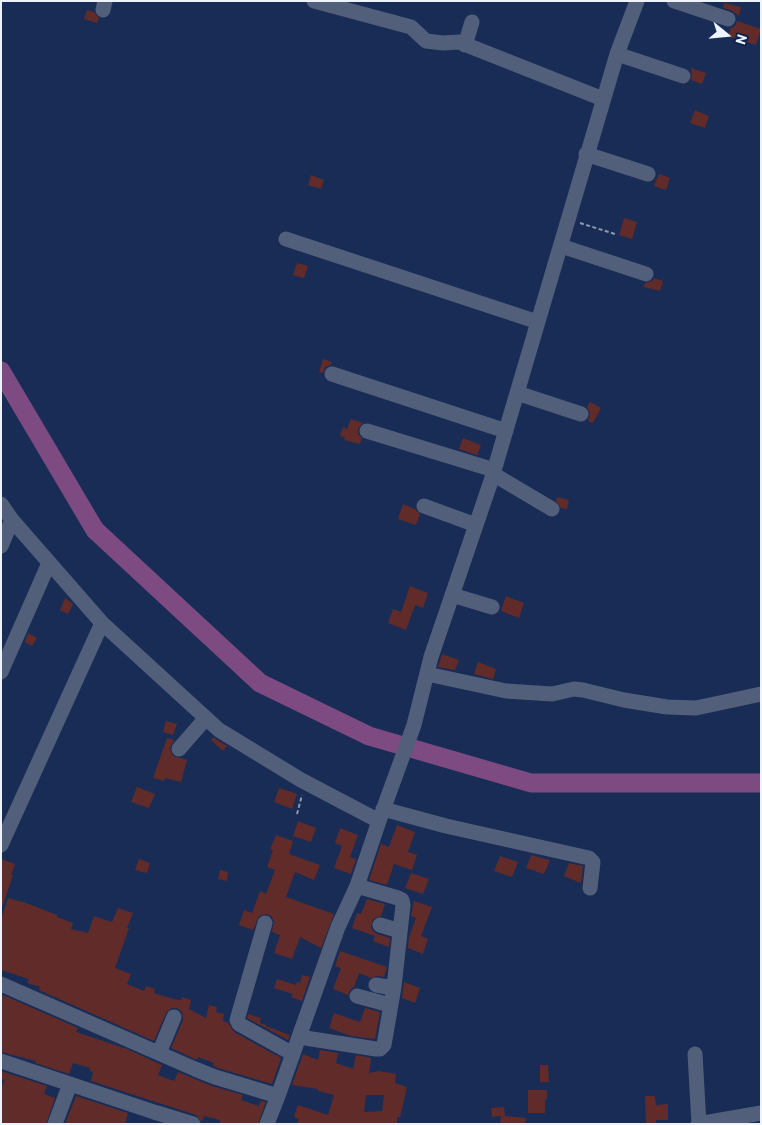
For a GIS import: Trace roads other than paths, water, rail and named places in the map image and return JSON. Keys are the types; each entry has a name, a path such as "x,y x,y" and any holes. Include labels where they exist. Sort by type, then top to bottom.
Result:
{"street":[{"path":"314,1 411,27 426,41 459,42 604,99"},
{"path":"267,1124 294,1054 338,927 357,886 414,725 427,674 494,472 561,246 586,154 617,54 637,1"},
{"path":"674,1 728,20"},
{"path":"465,45 472,22"},
{"path":"617,54 683,76"},
{"path":"586,154 648,174"},
{"path":"286,239 538,322"},
{"path":"561,246 646,274"},
{"path":"332,374 506,431"},
{"path":"517,392 581,414"},
{"path":"367,431 494,472 552,509"},
{"path":"1,504 12,520 102,623 219,730 308,784 381,815 446,826 590,858 592,862 590,888"},
{"path":"424,506 476,524"},
{"path":"1,546 12,520"},
{"path":"1,672 50,563"},
{"path":"452,595 492,607"},
{"path":"1,845 102,623"},
{"path":"427,674 506,691 552,694 574,689 666,707 696,708 761,694"},
{"path":"179,749 206,718"},
{"path":"299,1037 380,1049 384,1045 403,905 402,900 357,886"},
{"path":"265,923 238,1020 239,1024 294,1054"},
{"path":"380,925 400,931"},
{"path":"1,984 215,1077 278,1096"},
{"path":"376,984 393,988"},
{"path":"357,996 390,1005"},
{"path":"159,1053 174,1017"},
{"path":"695,1054 699,1124 761,1113"},
{"path":"1,1061 70,1084 152,1118 193,1124"},
{"path":"55,1124 70,1084"}],"waterway":[{"path":"1,371 95,530 260,683 369,736 531,783 761,783"}]}
